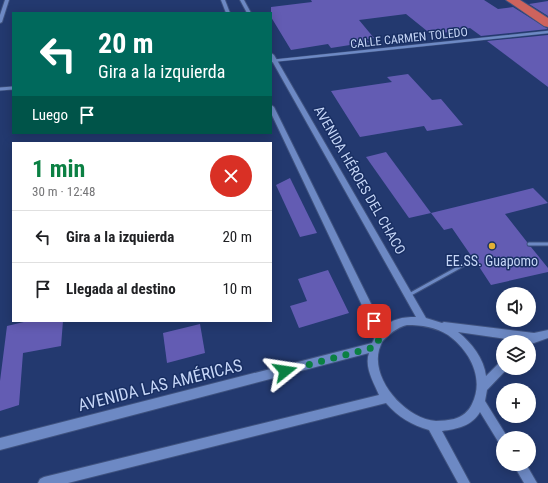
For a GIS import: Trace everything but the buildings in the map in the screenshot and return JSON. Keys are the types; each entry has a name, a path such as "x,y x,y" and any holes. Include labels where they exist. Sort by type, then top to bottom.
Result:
{"highway":[{"path":"512,0 548,23"}],"street":[{"path":"0,22 7,0"},
{"path":"223,0 228,12"},
{"path":"242,0 248,12"},
{"name":"CALLE CARMEN TOLEDO","path":"272,59 548,32"},
{"name":"AVENIDA HÉROES DEL CHACO","path":"272,59 423,321"},
{"path":"0,89 12,88"},
{"path":"272,109 381,335"},
{"path":"439,326 453,333 465,344 475,357 480,372 482,387 480,402 472,414 462,422 448,426 433,426 416,421 400,411 387,398 379,385 373,359 375,347 381,335 392,326 407,321 423,321 439,326 498,335"},
{"path":"536,338 548,334"},
{"name":"AVENIDA LAS AMÉRICAS","path":"0,444 375,347"},
{"path":"482,387 496,374"},
{"path":"44,483 387,398"},
{"path":"480,402 498,431"},
{"path":"433,426 464,483"},
{"path":"523,471 531,483"}],"lane":[{"path":"529,244 548,244"},
{"path":"408,295 474,259"}],"place":[{"name":"EE.SS. Guapomo","path":"492,246"}],"route":[{"path":"285,371 375,347 381,335 374,321"}]}
